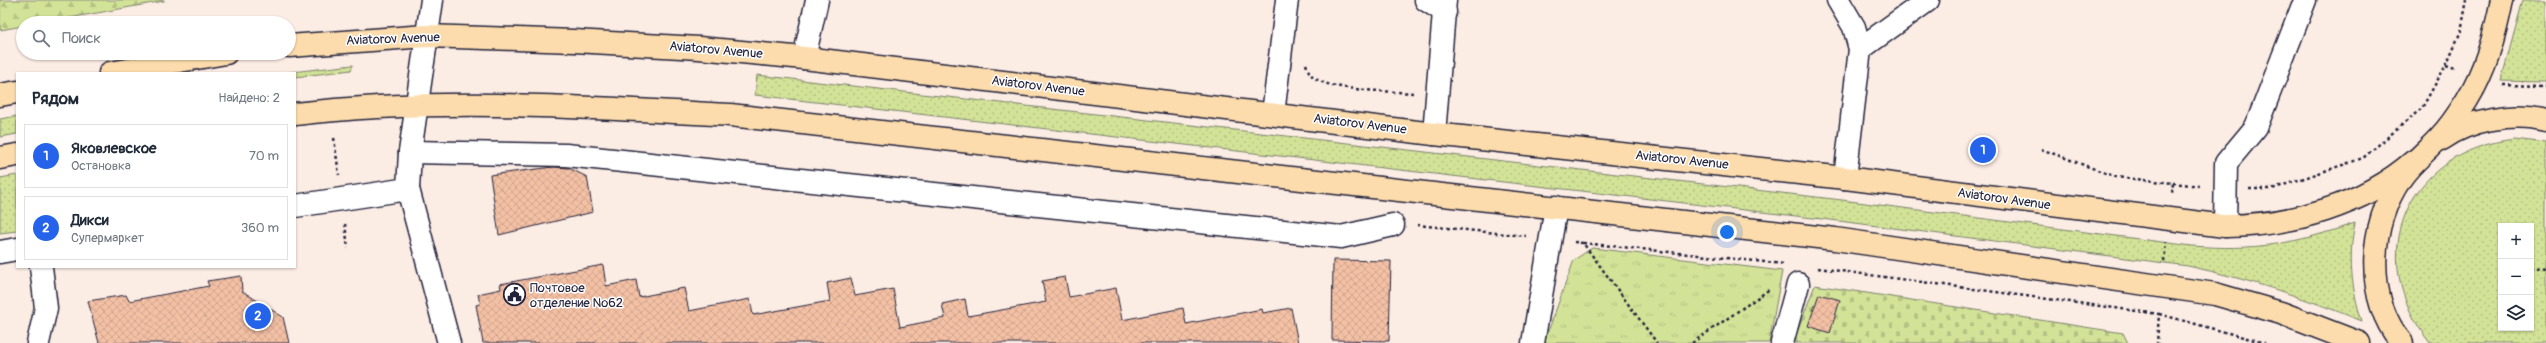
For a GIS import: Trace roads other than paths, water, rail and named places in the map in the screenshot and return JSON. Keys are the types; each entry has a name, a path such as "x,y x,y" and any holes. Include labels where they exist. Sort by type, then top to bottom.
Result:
{"main road":[{"path":"2402,343 2386,314 2378,290 2375,269 2376,243 2381,219 2390,197 2421,155 2449,126 2476,84 2491,46 2502,0"},
{"name":"Aviatorov Avenue","path":"296,45 426,36 574,41 699,48 804,58 1434,134 1845,178 2225,226 2275,224 2330,208 2371,191 2421,155"},
{"path":"116,72 185,60"},
{"path":"0,95 16,92"},
{"path":"296,114 416,105 575,107 730,115 1834,239 2215,294 2247,303 2359,343"},
{"path":"2421,155 2464,127 2489,120 2515,117 2546,120"},
{"path":"0,158 16,155"}],"street":[{"path":"432,0 410,152 408,189 449,343"},
{"path":"804,58 817,0"},
{"path":"1273,114 1287,0"},
{"path":"1426,0 1445,6 1434,134"},
{"path":"1838,0 1854,27 1860,49 1845,178"},
{"path":"1860,49 1928,0"},
{"path":"2225,226 2226,164 2256,128 2305,0"},
{"path":"410,152 566,155 1341,237 1401,225"},
{"path":"296,206 408,189"},
{"path":"1533,343 1552,238 1556,207"},
{"path":"0,252 16,249"},
{"path":"38,343 46,308 41,268"},
{"path":"1782,343 1801,275"}],"place":[{"name":"Яковлевское","path":"1983,150"},
{"name":"Почтовое отделение №62","path":"514,295"},
{"name":"Дикси","path":"258,316"}]}
